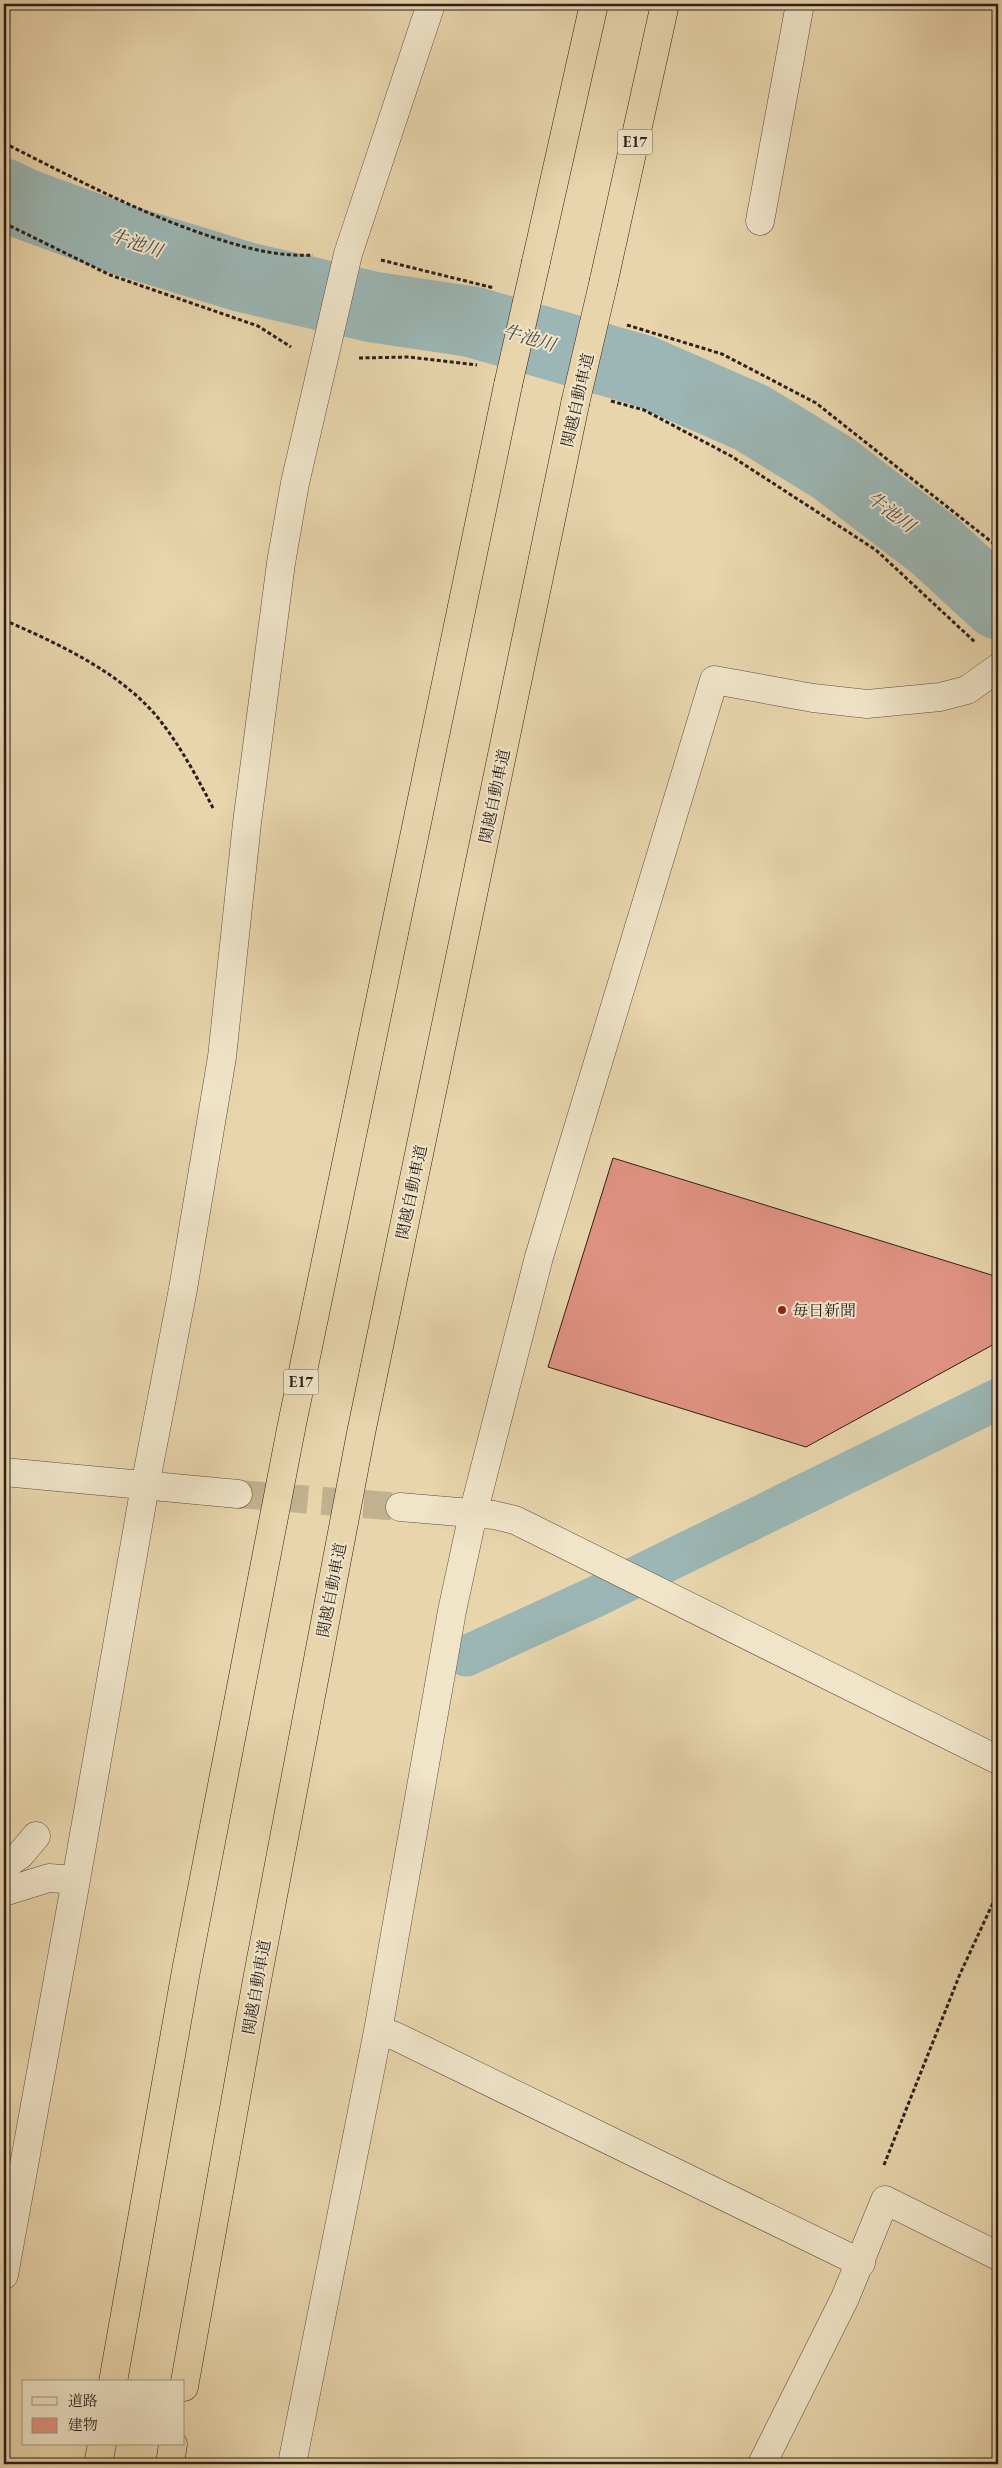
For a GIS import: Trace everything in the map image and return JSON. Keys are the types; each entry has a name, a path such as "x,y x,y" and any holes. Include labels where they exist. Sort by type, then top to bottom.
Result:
{"highway":[{"name":"E17","path":"113,2380 186,1971 290,1434 508,385 594,4"},
{"name":"関越自動車道","path":"185,2380 257,1980 361,1433 575,404 665,4"},
{"path":"98,2464 102,2446"},
{"path":"170,2464 173,2446"}],"street":[{"path":"4,2275 76,1880 144,1486 183,1289 222,1057 246,823 281,563 295,483 348,254 431,4"},
{"path":"760,221 800,4"},
{"path":"292,2464 378,2031 452,1611 473,1514 539,1257 714,680 813,698 867,704 940,697 967,690 998,668"},
{"path":"4,1472 238,1494"},
{"path":"400,1507 494,1515 515,1520 998,1760"},
{"path":"4,1866 20,1855 36,1836"},
{"path":"4,1892 49,1878 76,1880"},
{"path":"378,2031 396,2036 861,2263"},
{"path":"762,2464 861,2263 885,2200 998,2256"}],"path":[{"path":"4,620 90,664 126,687 162,722 194,773 215,812 226,820 246,823"},
{"path":"885,2200 876,2181 960,1974 998,1892"}],"building":[{"name":"毎日新聞","path":"613,1158 998,1277 998,1342 806,1447 548,1367"}],"waterway":[{"name":"牛池川","path":"4,194 22,203 120,239 244,277 373,307 473,322 644,371 752,418 833,468 934,545 998,604"},
{"path":"466,1656 595,1597 998,1399"}],"tunnel":[{"path":"238,1494 400,1507"}],"place":[{"name":"毎日新聞","path":"782,1310"}]}
